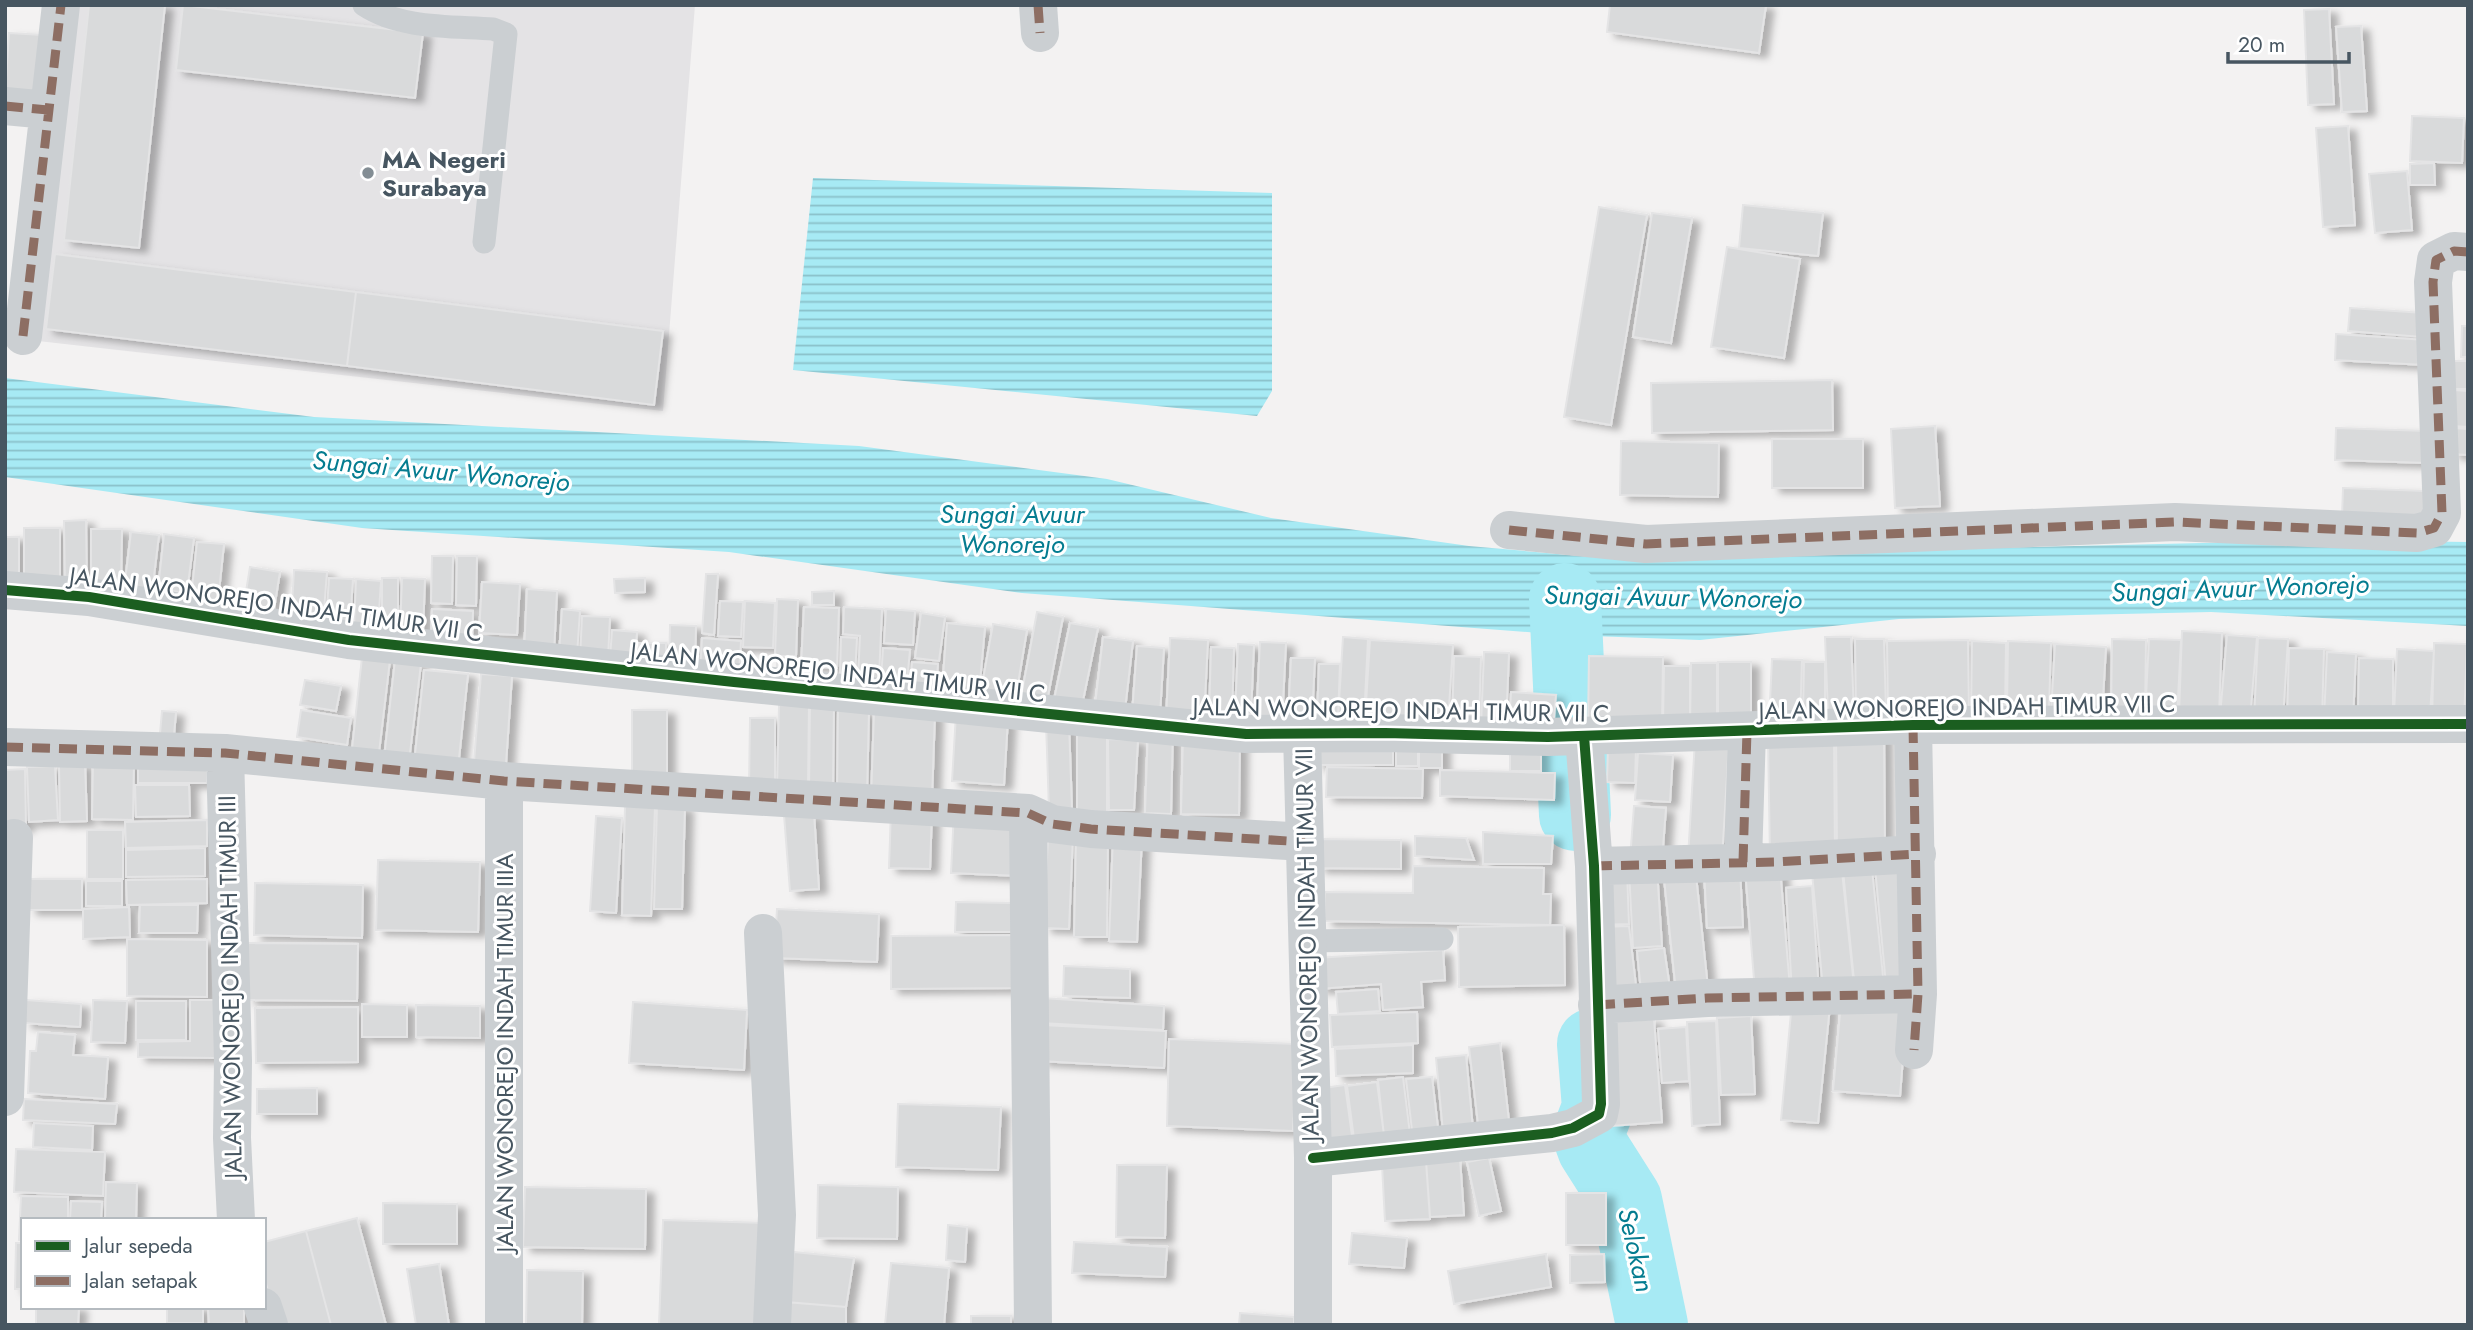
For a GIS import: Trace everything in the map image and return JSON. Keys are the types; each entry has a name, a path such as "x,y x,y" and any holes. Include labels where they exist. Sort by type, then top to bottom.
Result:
{"street":[{"path":"23,336 61,5"},
{"path":"5,106 48,110"},
{"path":"1509,530 1646,544 2175,522 2417,533 2434,528 2442,513 2433,282 2436,260 2454,251 2468,252"},
{"name":"JALAN WONOREJO INDAH TIMUR VII C","path":"5,590 89,597 376,643 1246,734 1569,737 1913,725 2468,724"},
{"path":"1913,725 1918,994 1914,1050"},
{"path":"1743,862 1747,731"},
{"name":"JALAN WONOREJO INDAH TIMUR VII","path":"1302,733 1308,941 1313,1325"},
{"name":"JALAN WONOREJO INDAH TIMUR VII","path":"1312,1158 1552,1133 1591,1118 1601,1104 1594,866 1569,737"},
{"path":"5,747 225,753 503,781 1028,813 1052,824 1079,828 1305,842"},
{"name":"JALAN WONOREJO INDAH TIMUR III","path":"225,753 236,1218"},
{"name":"JALAN WONOREJO INDAH TIMUR IIIA","path":"503,781 503,1325"},
{"path":"1028,813 1033,1325"},
{"path":"5,1097 14,838"},
{"path":"1594,866 1917,854"},
{"path":"763,933 776,1214 772,1325"},
{"path":"1597,1005 1707,998 1918,994"}],"lane":[{"path":"364,5 374,12 405,21 493,29 506,34 484,242"},
{"path":"1308,941 1442,939"}],"shaded area":[{"name":"MA Negeri Surabaya","path":"72,5 695,5 663,411 38,341"}],"water":[{"path":"813,178 1272,193 1272,391 1257,416 793,370"},
{"name":"Sungai Avuur Wonorejo","path":"5,378 314,417 859,446 1107,479 1271,518 1469,546 1637,561 1988,548 2325,540 2468,542 2468,626 2211,612 1899,619 1700,640 1565,635 1022,593 729,552 362,528 5,477"}],"building":[{"path":"89,5 165,5 139,248 64,240"},
{"path":"183,5 423,33 415,98 176,70"},
{"path":"1610,5 1766,5 1759,53 1607,32"},
{"path":"2329,9 2334,104 2308,105 2304,10"},
{"path":"2361,26 2367,111 2342,112 2336,27"},
{"path":"9,33 43,35 40,96 5,94"},
{"path":"2412,116 2464,118 2462,163 2410,161"},
{"path":"2348,126 2355,225 2323,227 2316,128"},
{"path":"2434,163 2435,185 2410,185 2410,164"},
{"path":"2407,171 2412,230 2375,233 2369,174"},
{"path":"1743,205 1823,213 1818,256 1739,248"},
{"path":"1599,207 1647,215 1611,425 1564,417"},
{"path":"1652,213 1692,218 1671,343 1633,337"},
{"path":"1727,247 1800,259 1784,358 1711,347"},
{"path":"55,254 356,292 347,366 46,329"},
{"path":"356,292 663,331 654,405 347,366"},
{"path":"2350,308 2424,313 2422,337 2348,331"},
{"path":"2462,326 2468,326 2468,357 2461,357"},
{"path":"2336,334 2426,340 2424,365 2335,360"},
{"path":"2452,361 2468,361 2468,389 2452,389"},
{"path":"1832,380 1833,430 1652,433 1651,383"},
{"path":"2454,390 2468,391 2468,427 2453,426"},
{"path":"1935,426 1940,506 1895,508 1891,429"},
{"path":"2336,428 2428,431 2427,463 2335,460"},
{"path":"2453,428 2468,429 2468,455 2452,454"},
{"path":"1772,439 1863,439 1863,488 1772,488"},
{"path":"1621,441 1719,443 1718,497 1620,495"},
{"path":"2343,488 2426,491 2424,520 2342,517"},
{"path":"86,520 87,587 65,587 64,521"},
{"path":"24,528 60,528 60,581 24,581"},
{"path":"91,529 122,529 121,590 91,589"},
{"path":"131,532 159,535 151,601 123,597"},
{"path":"164,534 194,538 187,593 158,589"},
{"path":"5,537 19,537 19,579 5,579"},
{"path":"197,542 224,544 218,601 191,598"},
{"path":"432,556 453,556 452,604 431,603"},
{"path":"457,556 477,556 476,606 456,605"},
{"path":"250,567 280,572 274,609 244,604"},
{"path":"294,570 327,572 323,623 291,621"},
{"path":"706,574 718,574 714,635 702,633"},
{"path":"329,578 353,579 350,624 326,623"},
{"path":"382,578 398,578 398,625 382,625"},
{"path":"402,578 425,579 423,632 400,631"},
{"path":"645,578 645,592 615,593 614,579"},
{"path":"356,579 381,581 378,627 354,627"},
{"path":"482,582 520,584 517,635 479,633"},
{"path":"527,589 557,591 554,654 524,652"},
{"path":"834,591 834,605 812,605 812,592"},
{"path":"777,599 798,600 796,656 775,656"},
{"path":"720,601 743,602 741,637 718,636"},
{"path":"745,601 775,603 773,648 743,647"},
{"path":"804,607 839,608 837,668 801,666"},
{"path":"844,607 882,609 879,678 858,677 860,636 843,634"},
{"path":"432,609 473,611 472,644 431,643"},
{"path":"562,609 580,611 577,655 559,654"},
{"path":"886,609 915,611 913,645 884,643"},
{"path":"1037,612 1063,617 1046,707 1020,702"},
{"path":"921,613 945,617 939,661 915,658"},
{"path":"582,616 610,617 608,659 580,658"},
{"path":"947,623 985,627 979,694 942,690"},
{"path":"1070,623 1098,628 1080,715 1052,709"},
{"path":"993,624 1027,630 1015,702 980,696"},
{"path":"670,625 696,626 695,668 669,668"},
{"path":"612,630 637,632 635,660 610,658"},
{"path":"2182,631 2222,633 2219,715 2179,714"},
{"path":"2227,635 2257,637 2250,719 2220,716"},
{"path":"841,637 857,638 855,677 840,676"},
{"path":"1103,637 1133,641 1124,718 1094,714"},
{"path":"1343,637 1368,639 1364,720 1338,718"},
{"path":"1825,637 1851,637 1854,713 1828,714"},
{"path":"702,638 741,641 739,675 700,672"},
{"path":"1170,638 1208,640 1204,720 1166,718"},
{"path":"2258,638 2288,639 2283,720 2254,718"},
{"path":"1855,639 1884,639 1886,712 1856,712"},
{"path":"2112,639 2146,640 2145,715 2111,714"},
{"path":"2149,639 2181,640 2177,718 2145,716"},
{"path":"1370,640 1453,645 1448,723 1365,719"},
{"path":"1968,640 1969,714 1888,715 1887,641"},
{"path":"1972,641 2006,643 2005,715 1971,714"},
{"path":"2008,641 2051,643 2049,710 2007,709"},
{"path":"1260,642 1286,643 1282,723 1256,722"},
{"path":"639,643 666,643 666,668 639,668"},
{"path":"2434,643 2467,644 2464,722 2432,720"},
{"path":"1238,644 1254,645 1251,714 1235,714"},
{"path":"2055,644 2106,647 2102,716 2051,713"},
{"path":"1137,646 1164,648 1160,715 1132,714"},
{"path":"1211,647 1234,648 1232,718 1209,717"},
{"path":"883,648 910,650 907,682 881,680"},
{"path":"2289,648 2324,649 2322,721 2287,720"},
{"path":"2397,649 2434,651 2430,716 2394,714"},
{"path":"1484,652 1509,653 1506,726 1481,725"},
{"path":"2327,652 2356,654 2353,720 2324,719"},
{"path":"1454,656 1481,657 1479,724 1452,723"},
{"path":"1589,656 1663,657 1662,727 1588,725"},
{"path":"362,657 390,660 378,761 351,758"},
{"path":"1291,658 1315,658 1312,720 1288,718"},
{"path":"2359,658 2393,659 2393,711 2358,710"},
{"path":"1772,659 1802,660 1800,724 1769,723"},
{"path":"395,660 421,664 409,761 384,758"},
{"path":"777,660 798,660 798,676 777,676"},
{"path":"912,662 938,664 936,689 910,688"},
{"path":"1718,662 1751,662 1751,723 1718,723"},
{"path":"1804,662 1825,662 1825,712 1803,712"},
{"path":"1691,663 1717,663 1717,725 1690,725"},
{"path":"1319,664 1340,664 1338,718 1317,718"},
{"path":"1664,666 1690,666 1690,724 1663,723"},
{"path":"424,670 468,674 458,768 414,763"},
{"path":"481,674 512,676 506,764 474,762"},
{"path":"305,680 341,686 336,711 300,705"},
{"path":"1511,692 1556,695 1553,730 1509,727"},
{"path":"810,702 834,702 833,791 809,791"},
{"path":"779,705 809,705 808,787 777,787"},
{"path":"301,710 351,718 347,745 297,737"},
{"path":"632,710 667,710 667,782 632,782"},
{"path":"838,710 869,711 867,795 837,795"},
{"path":"162,711 176,712 173,747 159,745"},
{"path":"874,712 935,713 932,799 871,798"},
{"path":"956,714 1008,718 1004,785 952,781"},
{"path":"750,718 775,718 775,789 749,789"},
{"path":"1046,722 1069,722 1072,810 1049,810"},
{"path":"1077,727 1107,727 1107,812 1077,811"},
{"path":"1148,728 1173,729 1171,814 1145,813"},
{"path":"1884,730 1885,852 1837,853 1836,731"},
{"path":"1834,735 1835,856 1770,857 1768,737"},
{"path":"1183,736 1240,737 1239,815 1181,814"},
{"path":"1317,736 1393,736 1393,765 1317,765"},
{"path":"1108,739 1138,740 1134,810 1109,810"},
{"path":"1396,739 1418,739 1418,766 1396,766"},
{"path":"1419,740 1442,740 1442,768 1419,768"},
{"path":"1695,740 1729,742 1722,860 1688,858"},
{"path":"1510,741 1541,741 1541,771 1510,771"},
{"path":"1608,746 1636,747 1635,783 1607,782"},
{"path":"1638,753 1673,755 1670,802 1635,800"},
{"path":"207,758 207,783 138,783 138,759"},
{"path":"93,761 134,761 133,820 92,819"},
{"path":"85,763 87,821 60,822 59,764"},
{"path":"55,766 58,820 29,822 27,767"},
{"path":"1327,767 1423,769 1422,798 1326,797"},
{"path":"25,769 26,827 5,827 5,770"},
{"path":"1440,770 1555,773 1554,800 1440,796"},
{"path":"135,785 189,785 190,816 136,817"},
{"path":"625,806 655,807 651,916 622,915"},
{"path":"657,806 685,807 682,909 654,909"},
{"path":"1634,806 1666,808 1662,861 1630,859"},
{"path":"891,810 932,811 930,869 889,868"},
{"path":"954,811 1023,815 1020,876 951,873"},
{"path":"814,813 819,889 790,891 784,815"},
{"path":"596,816 622,818 616,913 590,911"},
{"path":"207,820 207,846 126,848 125,822"},
{"path":"87,830 123,830 123,879 87,879"},
{"path":"1483,832 1553,836 1551,864 1483,864"},
{"path":"1048,835 1073,836 1069,929 1044,928"},
{"path":"1076,836 1108,836 1107,937 1074,937"},
{"path":"1113,836 1142,837 1137,942 1109,941"},
{"path":"1415,836 1466,838 1474,860 1415,856"},
{"path":"1319,839 1401,840 1401,869 1318,868"},
{"path":"205,848 205,876 126,877 126,850"},
{"path":"378,860 480,862 478,932 376,930"},
{"path":"1413,866 1544,868 1543,894 1551,894 1550,925 1325,921 1325,892 1413,893"},
{"path":"1695,866 1708,988 1676,992 1663,869"},
{"path":"1903,866 1914,982 1886,985 1875,868"},
{"path":"1780,868 1790,988 1755,991 1745,870"},
{"path":"1657,869 1662,946 1633,948 1629,871"},
{"path":"1740,869 1743,927 1707,928 1704,870"},
{"path":"1872,869 1884,986 1855,990 1843,871"},
{"path":"1627,871 1629,924 1599,925 1597,872"},
{"path":"1842,871 1854,986 1823,989 1812,873"},
{"path":"29,879 82,879 82,910 29,910"},
{"path":"207,879 207,903 127,905 126,880"},
{"path":"86,881 122,881 122,906 86,906"},
{"path":"255,883 363,885 362,938 254,935"},
{"path":"1812,886 1819,992 1792,993 1786,888"},
{"path":"956,902 1012,903 1012,932 955,932"},
{"path":"140,905 198,905 197,933 139,933"},
{"path":"129,907 130,937 83,939 83,909"},
{"path":"777,909 879,914 877,962 774,958"},
{"path":"1564,925 1565,985 1459,987 1458,927"},
{"path":"1629,926 1637,994 1607,997 1599,927"},
{"path":"1012,935 1013,988 891,989 891,936"},
{"path":"127,939 207,940 207,997 127,996"},
{"path":"248,943 358,944 357,1001 248,1000"},
{"path":"1664,948 1670,988 1641,992 1637,951"},
{"path":"1443,950 1445,980 1421,982 1423,1007 1383,1010 1381,984 1319,989 1316,958"},
{"path":"1064,966 1130,969 1130,998 1063,996"},
{"path":"1378,989 1380,1011 1338,1014 1336,992"},
{"path":"1042,998 1164,1006 1163,1030 1041,1023"},
{"path":"26,1000 81,1004 80,1027 24,1023"},
{"path":"93,1000 127,1001 125,1043 91,1042"},
{"path":"190,1000 215,1000 215,1058 138,1057 138,1042 190,1041"},
{"path":"136,1001 186,1001 186,1040 136,1040"},
{"path":"633,1002 747,1010 744,1070 629,1063"},
{"path":"1792,1002 1830,1006 1818,1123 1781,1120"},
{"path":"1841,1002 1907,1006 1900,1096 1833,1091"},
{"path":"362,1004 407,1005 407,1037 362,1037"},
{"path":"416,1005 480,1006 480,1038 416,1037"},
{"path":"358,1007 358,1062 256,1063 255,1008"},
{"path":"1417,1012 1418,1043 1332,1047 1330,1015"},
{"path":"1751,1016 1755,1094 1721,1095 1717,1018"},
{"path":"1654,1019 1662,1122 1612,1126 1604,1023"},
{"path":"1716,1021 1720,1124 1692,1126 1687,1022"},
{"path":"1042,1025 1166,1031 1164,1068 1040,1061"},
{"path":"1686,1027 1689,1081 1662,1083 1658,1029"},
{"path":"38,1032 75,1035 73,1055 108,1057 105,1099 28,1093 30,1051 36,1051"},
{"path":"1169,1039 1297,1044 1293,1131 1167,1126"},
{"path":"1500,1043 1509,1121 1478,1124 1469,1047"},
{"path":"1413,1045 1413,1073 1336,1076 1335,1049"},
{"path":"1466,1055 1473,1129 1443,1132 1436,1058"},
{"path":"1403,1077 1410,1134 1384,1136 1378,1080"},
{"path":"1432,1077 1439,1136 1413,1139 1406,1079"},
{"path":"1377,1082 1384,1135 1354,1139 1347,1086"},
{"path":"1345,1085 1353,1143 1325,1147 1316,1089"},
{"path":"317,1088 317,1114 257,1114 257,1089"},
{"path":"24,1099 117,1104 115,1124 23,1120"},
{"path":"898,1104 1001,1107 998,1170 896,1167"},
{"path":"34,1123 93,1126 92,1150 33,1147"},
{"path":"16,1149 105,1152 103,1196 14,1192"},
{"path":"1489,1158 1501,1211 1479,1216 1467,1162"},
{"path":"1460,1159 1464,1215 1430,1217 1426,1161"},
{"path":"1426,1161 1430,1219 1385,1221 1382,1165"},
{"path":"1117,1165 1167,1165 1165,1238 1116,1237"},
{"path":"106,1182 137,1183 136,1218 105,1218"},
{"path":"818,1185 898,1187 897,1239 817,1238"},
{"path":"525,1187 646,1189 645,1249 523,1247"},
{"path":"1566,1193 1606,1193 1606,1245 1566,1245"},
{"path":"21,1196 68,1197 68,1218 21,1218 19,1240"},
{"path":"71,1201 102,1202 101,1218 70,1218"},
{"path":"383,1203 457,1204 457,1244 383,1244"},
{"path":"357,1218 386,1325 331,1325 306,1231"},
{"path":"663,1220 767,1223 764,1325 659,1325"},
{"path":"948,1225 967,1227 965,1262 946,1260"},
{"path":"306,1231 331,1325 277,1325 266,1284 266,1241"},
{"path":"1352,1233 1407,1238 1404,1268 1349,1264"},
{"path":"1074,1242 1167,1247 1165,1277 1072,1273"},
{"path":"16,1243 21,1243 21,1289 15,1289"},
{"path":"794,1252 854,1258 846,1307 786,1302"},
{"path":"1546,1254 1551,1287 1454,1304 1448,1271"},
{"path":"1604,1254 1605,1282 1570,1283 1570,1255"},
{"path":"891,1263 949,1268 944,1325 885,1325"},
{"path":"439,1264 449,1325 416,1325 407,1269"},
{"path":"527,1270 583,1271 582,1325 526,1325"},
{"path":"786,1302 846,1307 846,1325 786,1325"},
{"path":"36,1309 79,1309 78,1325 36,1325"},
{"path":"167,1309 203,1309 203,1323 167,1323"},
{"path":"208,1309 244,1309 244,1323 209,1324"},
{"path":"1240,1313 1294,1317 1294,1325 1239,1325"},
{"path":"971,1316 1011,1316 1011,1325 971,1325"}],"waterway":[{"name":"Selokan","path":"1565,599 1575,815"},
{"name":"Selokan","path":"1593,1044 1598,1108 1588,1134 1593,1148 1626,1200 1652,1325"}],"marked path":[{"path":"23,336 61,5"},
{"path":"1038,5 1040,33"},
{"path":"5,106 48,110"},
{"path":"1509,530 1646,544 2175,522 2417,533 2434,528 2442,513 2433,282 2436,260 2454,251 2468,252"},
{"path":"1913,725 1918,994 1914,1050"},
{"path":"1743,862 1747,731"},
{"path":"5,747 225,753 504,781 1028,813 1052,824 1091,829 1305,842"},
{"path":"1594,866 1776,862 1917,854"},
{"path":"1597,1005 1707,998 1918,994"}],"cycle path":[{"path":"5,590 89,597 349,640 1246,734 1385,733 1548,737 1913,725 2468,724"},
{"path":"1313,1158 1552,1133 1573,1128 1599,1114 1601,1104 1594,866 1584,736"}],"place":[{"name":"MA Negeri Surabaya","path":"368,173"}]}
